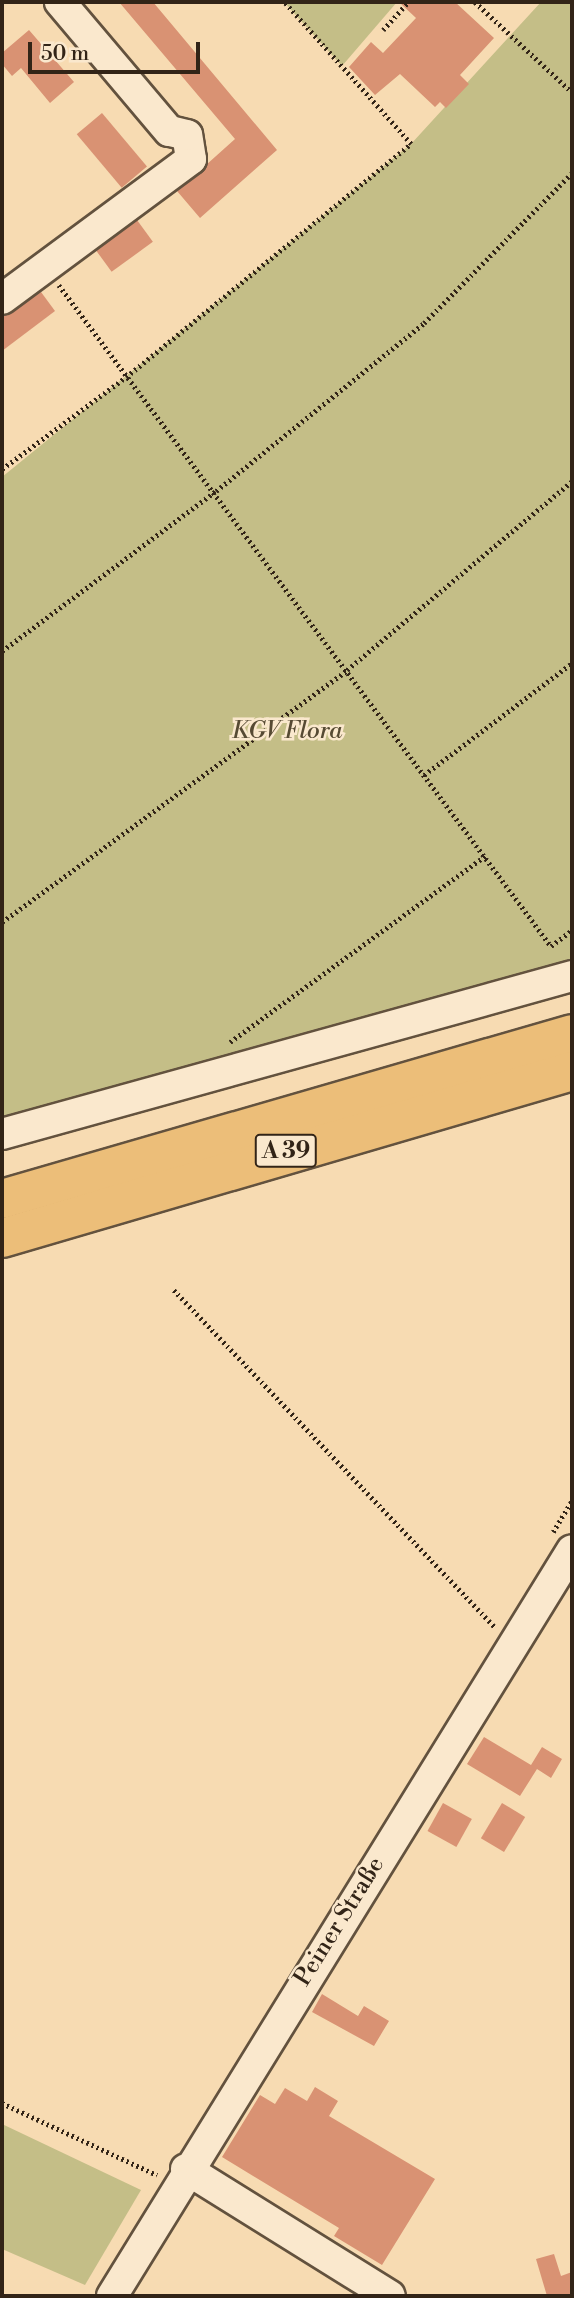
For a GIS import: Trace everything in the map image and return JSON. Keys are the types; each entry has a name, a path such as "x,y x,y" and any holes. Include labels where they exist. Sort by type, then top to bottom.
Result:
{"highway":[{"name":"A 39","path":"2,1199 572,1034"},
{"name":"A 39","path":"2,1238 572,1071"}],"street":[{"path":"2,299 191,159 187,135 169,131 60,2"},
{"path":"2,1134 572,976"},
{"name":"Peiner Straße","path":"111,2296 181,2177 572,1550"},
{"path":"181,2177 390,2296"}],"path":[{"path":"2,470 126,377 411,144 284,2"},
{"path":"383,30 408,2"},
{"path":"475,2 572,92"},
{"path":"2,651 216,491 424,323 572,173"},
{"path":"46,268 126,377 216,491 551,946 572,930"},
{"path":"2,922 347,670 572,481"},
{"path":"424,775 572,663"},
{"path":"209,1076 215,1054 485,856"},
{"path":"174,1290 512,1646"},
{"path":"2,2103 181,2177"}],"green space":[{"path":"284,2 397,2 342,66"},
{"name":"KGV Flora","path":"541,2 572,2 572,988 2,1121 2,477 411,144"},
{"path":"2,2124 141,2190 85,2285 2,2249"}],"building":[{"path":"119,2 153,2 277,150 200,218 177,191 235,139"},
{"path":"399,2 455,2 494,38 460,75 469,84 446,108 440,102 435,107 400,74 375,95 349,67 371,42 383,53 416,18"},
{"path":"29,30 74,82 50,103 21,68 12,76 2,64 2,53"},
{"path":"102,113 147,167 122,188 77,134"},
{"path":"137,220 153,242 112,272 96,250"},
{"path":"41,292 55,311 2,351 2,316"},
{"path":"484,1737 531,1765 542,1747 562,1759 551,1778 537,1769 520,1796 467,1764"},
{"path":"443,1803 472,1819 456,1847 427,1831"},
{"path":"502,1803 525,1817 504,1852 481,1838"},
{"path":"322,1994 358,2016 364,2006 389,2021 374,2046 312,2012"},
{"path":"315,2087 338,2101 329,2116 435,2179 382,2265 334,2236 339,2228 222,2157 260,2095 275,2104 285,2088 307,2101"},
{"path":"554,2254 561,2276 572,2272 572,2296 547,2296 536,2259"}]}
